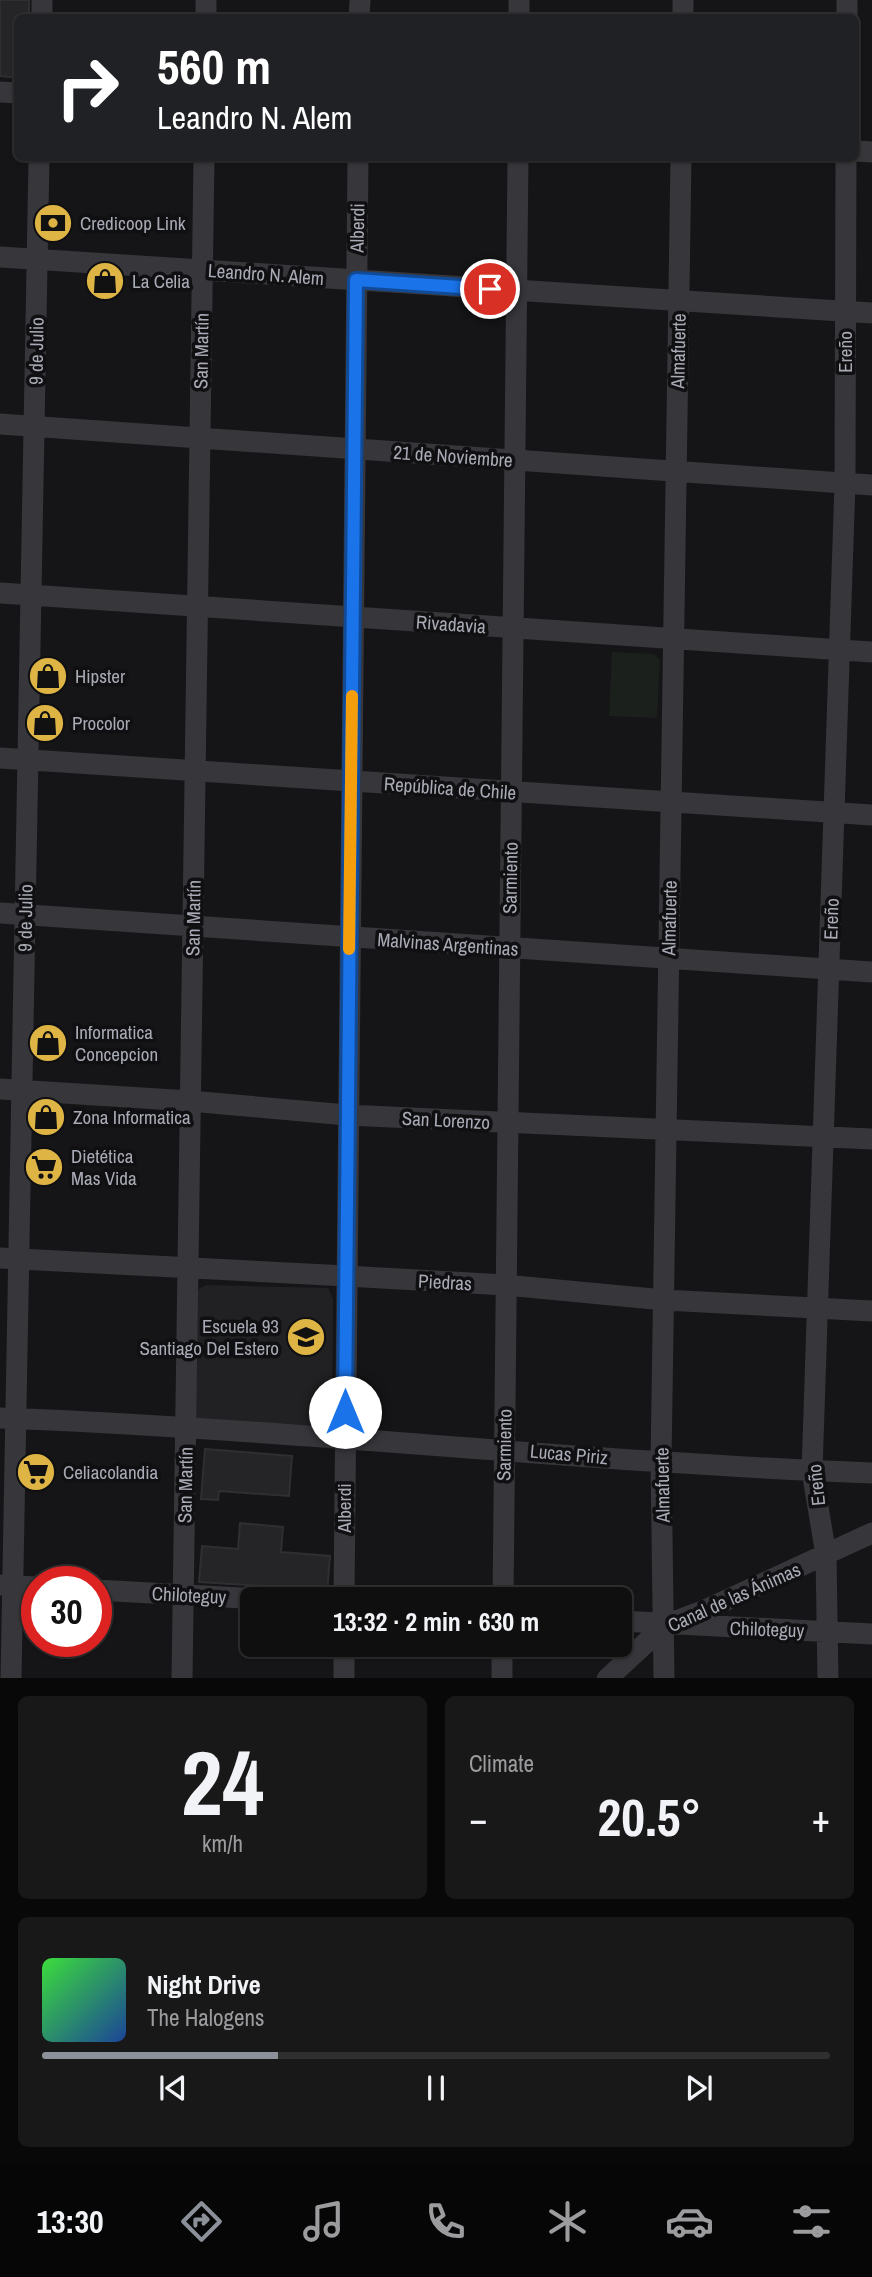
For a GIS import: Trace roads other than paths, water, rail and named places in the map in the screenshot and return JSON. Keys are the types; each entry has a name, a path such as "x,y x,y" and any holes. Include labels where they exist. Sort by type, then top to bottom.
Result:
{"street":[{"name":"9 de Julio","path":"10,1678 6,1585 9,1259 22,1090 39,161"},
{"name":"San Martín","path":"182,1678 204,161"},
{"name":"Alberdi","path":"344,1587 345,1276 358,161"},
{"name":"Sarmiento","path":"503,1587 518,161"},
{"name":"Almafuerte","path":"664,1678 661,1462 681,161"},
{"name":"Ereño","path":"828,1678 826,1555 813,1471 845,483 846,161"},
{"name":"Leandro N. Alem","path":"0,257 872,313"},
{"name":"21 de Noviembre","path":"0,424 872,485"},
{"name":"Rivadavia","path":"0,593 872,652"},
{"name":"República de Chile","path":"0,758 872,815"},
{"name":"Malvinas Argentinas","path":"0,913 872,972"},
{"name":"San Lorenzo","path":"0,1088 347,1115 872,1139"},
{"name":"Piedras","path":"9,1259 506,1285 664,1300 872,1311"},
{"name":"Lucas Piriz","path":"8,1418 504,1449 661,1462 872,1473"},
{"name":"Canal de las Ánimas","path":"607,1678 665,1625 705,1610 872,1533"},
{"name":"Chiloteguy","path":"112,1591 240,1598"},
{"name":"Chiloteguy","path":"632,1623 872,1634"},
{"path":"344,1657 344,1678"},
{"path":"502,1657 502,1678"}],"place":[{"name":"Credicoop Link","path":"53,223"},
{"name":"La Celia","path":"105,281"},
{"name":"Hipster","path":"48,676"},
{"name":"Procolor","path":"45,723"},
{"name":"Informatica Concepcion","path":"48,1043"},
{"name":"Zona Informatica","path":"46,1117"},
{"name":"Dietética Mas Vida","path":"44,1167"},
{"name":"Escuela 93 Santiago Del Estero","path":"306,1337"},
{"name":"Celiacolandia","path":"36,1472"}]}
